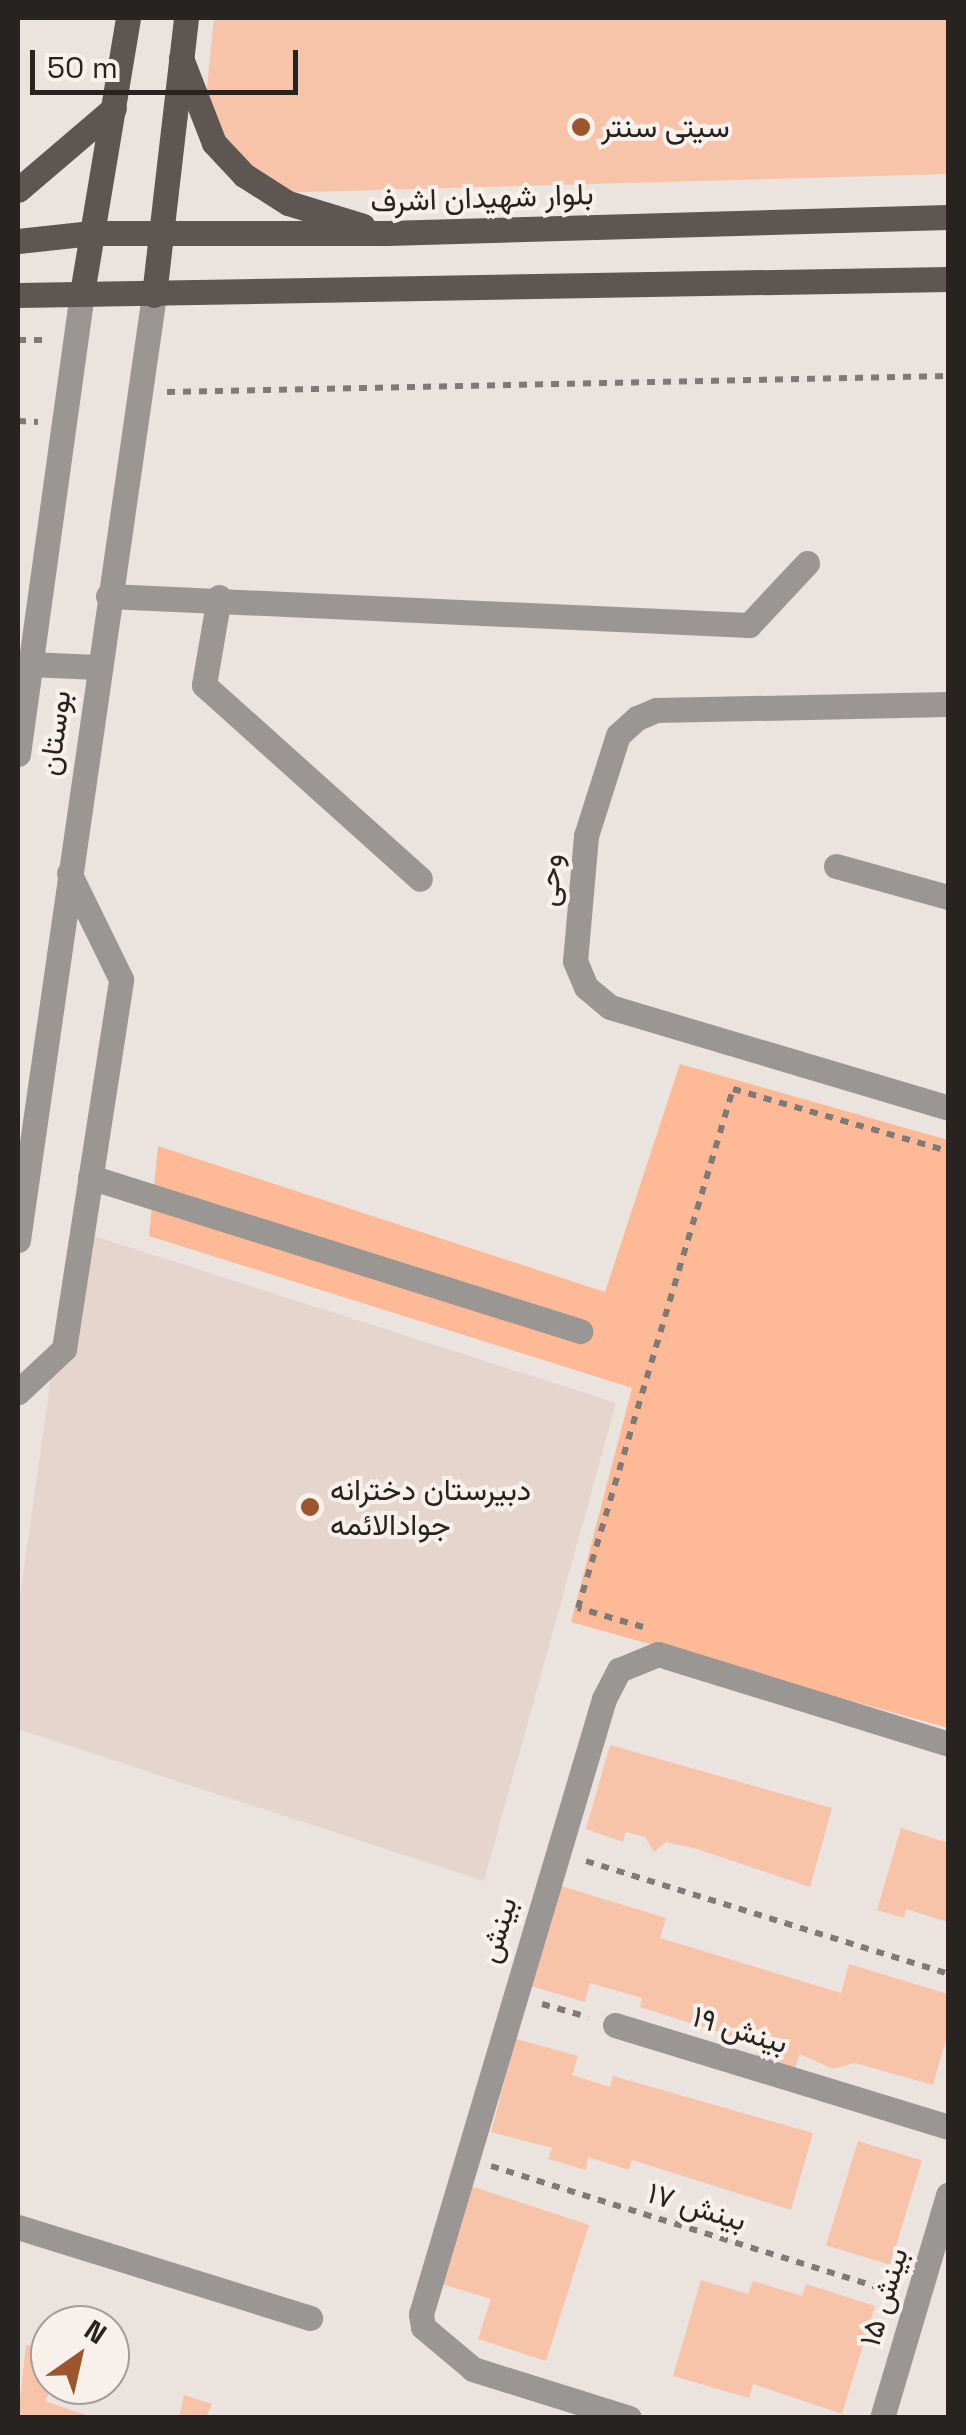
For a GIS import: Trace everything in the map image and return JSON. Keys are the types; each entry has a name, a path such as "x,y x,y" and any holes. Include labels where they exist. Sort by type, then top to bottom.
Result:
{"main road":[{"path":"82,293 128,18"},
{"path":"154,295 186,18"},
{"path":"181,58 214,143 244,175 288,203 387,234"},
{"path":"18,190 114,108"},
{"name":"بلوار شهیدان اشرف","path":"18,241 92,234 387,234 948,217"},
{"path":"18,295 948,278"}],"street":[{"name":"بوستان","path":"18,754 82,293"},
{"name":"بوستان","path":"18,1240 97,667 154,295"},
{"path":"108,596 219,597 749,625 807,564"},
{"path":"219,597 204,685 420,879"},
{"path":"30,664 97,667"},
{"name":"وحی","path":"948,704 656,710 637,718 618,735 586,836 575,960 586,986 610,1007 948,1108"},
{"path":"836,866 948,897"},
{"path":"18,1392 64,1349 120,979 68,873"},
{"path":"90,1177 580,1331"},
{"name":"بینش","path":"629,2418 473,2370 422,2327 422,2303 462,2158 604,1699 619,1670 635,1658 658,1654 948,1744"},
{"name":"بینش ۱۹","path":"614,2025 948,2127"},
{"name":"بینش ۱۵","path":"882,2418 948,2195"},
{"path":"18,2227 310,2318"}],"path":[{"path":"140,392 948,376"},
{"path":"578,1608 733,1089 948,1151"},
{"path":"556,1852 948,1974"},
{"path":"512,1996 614,2025"},
{"name":"بینش ۱۷","path":"462,2158 918,2299"}],"shaded area":[{"path":"680,1064 948,1140 948,1728 571,1622 632,1388 149,1236 158,1146 605,1292"},
{"name":"دبیرستان دخترانه جوادالائمه","path":"72,1229 616,1403 484,1881 18,1729 18,1611"}],"building":[{"name":"سیتی سنتر","path":"214,18 948,18 948,174 271,193 222,156 206,97"},
{"path":"610,1745 832,1808 810,1887 697,1849 666,1842 654,1852 645,1837 626,1832 623,1842 586,1829"},
{"path":"901,1828 948,1843 948,1922 906,1909 904,1918 877,1910"},
{"path":"561,1886 666,1918 660,1938 841,1993 849,1964 948,1994 948,2033 933,2085 855,2063 833,2069 800,2054 795,2068 756,2056 760,2045 640,2007 642,1998 590,1983 585,2002 531,1986"},
{"path":"516,2039 578,2056 572,2075 610,2087 613,2076 813,2133 791,2210 632,2160 629,2170 588,2157 586,2170 548,2159 552,2148 491,2132"},
{"path":"858,2141 922,2161 890,2265 826,2245"},
{"path":"471,2186 589,2225 546,2361 478,2339 491,2299 442,2284"},
{"path":"701,2280 748,2294 753,2281 802,2296 806,2284 875,2306 842,2414 753,2384 749,2398 673,2376"},
{"path":"26,2345 30,2346 30,2405 57,2405 95,2418 18,2418"},
{"path":"184,2395 212,2404 206,2418 179,2418"}],"place":[{"name":"سیتی سنتر","path":"581,127"},
{"name":"دبیرستان دخترانه جوادالائمه","path":"310,1507"}]}
